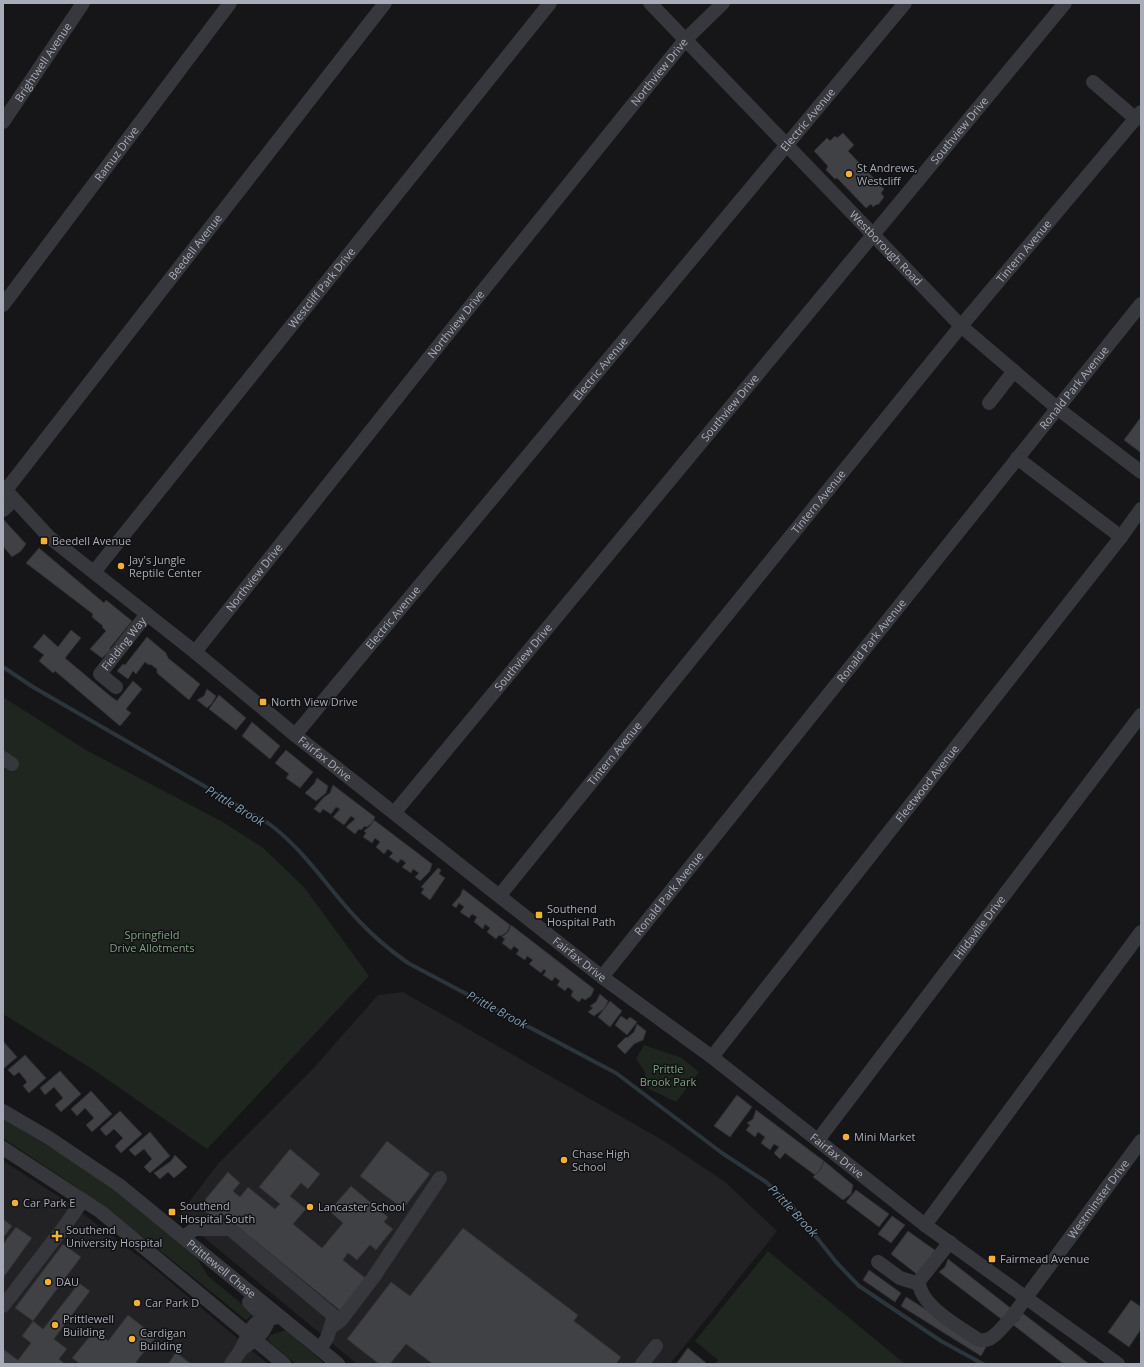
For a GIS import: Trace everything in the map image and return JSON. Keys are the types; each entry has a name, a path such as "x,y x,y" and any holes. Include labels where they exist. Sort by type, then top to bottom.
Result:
{"street":[{"name":"Brightwell Avenue","path":"3,122 83,3"},
{"name":"Ramuz Drive","path":"3,305 230,3"},
{"name":"Beedell Avenue","path":"3,510 8,493 385,3"},
{"name":"Westcliff Park Drive","path":"94,572 550,3"},
{"name":"Westborough Road","path":"650,3 961,326 1057,408 1141,472"},
{"name":"Northview Drive","path":"195,652 444,339 685,40 723,3"},
{"name":"Electric Avenue","path":"295,735 905,3"},
{"name":"Southview Drive","path":"394,812 1065,3"},
{"path":"1093,82 1138,115"},
{"name":"Tintern Avenue","path":"500,895 961,326 1138,115"},
{"name":"Ronald Park Avenue","path":"602,977 1141,304"},
{"path":"989,403 1014,371"},
{"path":"1017,458 1121,537"},
{"name":"Fairfax Drive","path":"8,493 49,537 195,652 295,735 500,895 602,977 712,1057 925,1224 1118,1364"},
{"name":"Fleetwood Avenue","path":"712,1057 1121,537 1141,509"},
{"name":"Fielding Way","path":"116,687 100,674 147,614"},
{"name":"Hildaville Drive","path":"818,1140 1141,715"},
{"path":"925,1224 1141,932"},
{"name":"Prittlewell Chase","path":"3,1111 49,1138 120,1185 338,1364"},
{"name":"Westminster Drive","path":"920,1281 919,1289 930,1305 977,1339 982,1341 988,1340 1011,1318 1141,1141"},
{"path":"3,1148 101,1212 284,1364"},
{"path":"330,1328 341,1320 374,1278 440,1178"},
{"path":"3,1306 83,1200"},
{"path":"183,1237 195,1229 230,1229 334,1316 320,1349"},
{"path":"878,1262 905,1280 916,1283 920,1281 950,1242"},
{"path":"203,1252 225,1280 265,1318 267,1324 263,1333 252,1336 231,1364"},
{"path":"265,1318 281,1320 293,1326"},
{"path":"642,1364 656,1346"}],"shaded area":[{"name":"Chase High School","path":"403,992 664,1141 725,1182 777,1231 670,1364 357,1364 178,1216 219,1163 312,1070 378,995"},
{"name":"Southend University Hospital","path":"3,1161 69,1203 154,1268 268,1364 3,1364"}],"green space":[{"name":"Springfield Drive Allotments","path":"3,697 86,750 221,821 262,847 304,887 369,976 207,1149 94,1070 3,1014"},
{"name":"Prittle Brook Park","path":"644,1045 682,1058 699,1072 676,1102 645,1087 645,1072 636,1059"},
{"path":"3,1118 102,1180 121,1194 195,1255 208,1276 254,1314 246,1320 147,1240 79,1189 3,1138"},
{"path":"768,1251 905,1364 715,1364 718,1360 695,1341"},
{"path":"286,1330 325,1364 296,1364 267,1340 270,1335"}],"building":[{"name":"St Andrews, Westcliff","path":"843,133 854,145 848,151 884,189 881,193 884,197 878,205 877,204 873,207 871,204 866,208 837,178 835,179 826,170 828,166 814,151 827,138 830,141 835,136 837,138"},
{"path":"1141,417 1141,450 1140,452 1124,440"},
{"path":"3,519 26,544 21,551 12,557 3,546"},
{"path":"39,548 104,603 106,600 132,621 110,648 110,651 102,658 90,649 106,631 102,627 103,626 92,617 93,614 26,563"},
{"path":"71,630 81,638 65,658 109,695 117,701 133,681 142,689 126,709 131,713 120,726 55,671 53,673 39,661 44,655 33,647 44,634 58,647"},
{"path":"147,637 166,653 168,658 200,684 189,700 157,673 157,669 150,664 149,665 145,662 136,674 133,671 128,679 117,671 123,664 125,665"},
{"path":"207,689 216,696 207,708 197,700 204,696"},
{"path":"219,695 246,718 236,730 209,709"},
{"path":"252,722 280,746 270,759 242,736"},
{"path":"286,750 313,772 300,788 286,778 289,774 275,763"},
{"path":"317,778 328,786 326,793 316,801 305,793 314,784"},
{"path":"333,785 375,817 372,823 367,827 365,826 361,830 359,829 355,834 346,827 355,819 351,816 344,825 333,817 340,809 336,807 331,814 323,809 320,813 314,809 323,798 330,793"},
{"path":"374,820 432,864 430,871 420,881 415,877 419,873 413,869 411,873 402,867 406,863 401,859 398,863 389,857 393,853 388,849 384,854 376,847 380,842 375,838 372,843 363,837 366,833 364,831"},
{"path":"438,868 441,870 439,874 445,878 430,900 421,893 424,889 421,887"},
{"path":"463,889 510,925 507,932 501,936 499,935 496,939 487,932 490,928 485,924 483,929 474,922 477,917 472,914 469,918 460,912 464,907 459,903 456,908 452,905 460,896"},
{"path":"511,925 594,989 591,996 585,1000 582,998 579,1002 571,996 573,991 568,987 565,991 557,985 560,981 555,977 552,981 543,975 546,971 544,969 541,973 529,964 533,960 527,956 525,960 516,954 519,950 514,946 511,950 502,943 505,939 502,937 508,932"},
{"path":"600,994 608,1001 605,1008 594,1016 588,1012 593,1008 590,1006 596,1002"},
{"path":"610,1001 622,1011 610,1027 598,1017"},
{"path":"621,1016 627,1020 630,1017 637,1022 627,1035 615,1025"},
{"path":"637,1024 646,1031 643,1040 634,1044 625,1054 617,1046 626,1037 627,1038 634,1032"},
{"path":"3,1041 17,1057 3,1069"},
{"path":"25,1055 46,1078 29,1093 23,1086 27,1082 19,1072 14,1076 8,1070"},
{"path":"60,1071 81,1094 61,1112 55,1105 63,1098 54,1087 45,1095 40,1088"},
{"path":"91,1091 112,1114 92,1132 86,1125 94,1118 85,1108 77,1116 71,1109"},
{"path":"737,1095 752,1107 730,1137 714,1126"},
{"path":"756,1110 824,1161 820,1170 815,1175 785,1153 780,1159 774,1153 779,1147 774,1144 770,1150 761,1143 765,1137 758,1132 755,1137 746,1130 750,1125 747,1123 753,1119"},
{"path":"120,1111 142,1134 121,1153 115,1146 123,1138 114,1129 106,1136 100,1129"},
{"path":"150,1132 170,1156 150,1173 144,1167 152,1159 144,1149 135,1156 129,1150"},
{"path":"387,1141 430,1174 403,1209 360,1176"},
{"path":"290,1149 320,1174 308,1189 301,1183 290,1196 306,1209 293,1224 322,1248 343,1223 329,1211 351,1186 388,1217 384,1222 393,1229 376,1250 370,1245 357,1260 348,1253 343,1260 369,1281 343,1313 221,1213 215,1219 199,1207 228,1172 240,1183 233,1191 240,1197 248,1187 275,1209 280,1204 259,1187"},
{"path":"175,1155 187,1167 174,1178 168,1172 160,1179 154,1173 171,1161"},
{"path":"824,1161 853,1185 851,1194 843,1200 813,1177 820,1170"},
{"path":"856,1190 889,1214 879,1227 846,1202"},
{"path":"892,1216 905,1225 891,1243 878,1234"},
{"path":"3,1219 12,1226 3,1238"},
{"path":"16,1227 32,1238 3,1278 3,1244"},
{"path":"463,1228 578,1315 574,1321 621,1357 616,1364 433,1364 406,1344 390,1364 379,1364 347,1339 391,1282 410,1296"},
{"path":"908,1231 936,1251 918,1275 891,1254"},
{"name":"DAU","path":"63,1244 81,1257 33,1321 15,1308"},
{"path":"948,1259 1013,1310 1004,1321 939,1272 945,1267"},
{"path":"869,1270 901,1293 895,1302 863,1280"},
{"name":"Prittlewell Building","path":"79,1283 90,1291 54,1339 67,1349 59,1359 65,1364 3,1364 3,1349 18,1360 31,1343 22,1336 33,1321 43,1329"},
{"path":"906,1297 986,1347 981,1356 901,1306"},
{"path":"1131,1300 1141,1307 1141,1329 1129,1347 1108,1332"},
{"path":"1021,1312 1089,1364 1064,1364 1056,1358 1012,1324 1019,1320"},
{"name":"Cardigan Building","path":"128,1315 156,1337 136,1362 138,1364 80,1364 72,1358 95,1330 108,1341"},
{"path":"688,1348 706,1363 676,1364"},
{"name":"Cardigan Building","path":"176,1352 191,1364 168,1364"}],"waterway":[{"name":"Prittle Brook","path":"3,667 33,687 268,823 305,857 348,909 365,927 395,954 408,963 616,1073 722,1153 766,1182 791,1205 836,1262 859,1286 941,1341 983,1364"}],"place":[{"name":"St Andrews, Westcliff","path":"849,174"},
{"name":"Beedell Avenue","path":"44,541"},
{"name":"Jay's Jungle Reptile Center","path":"121,566"},
{"name":"North View Drive","path":"263,702"},
{"name":"Southend Hospital Path","path":"539,915"},
{"name":"Mini Market","path":"846,1137"},
{"name":"Chase High School","path":"564,1160"},
{"name":"Car Park E","path":"15,1203"},
{"name":"Lancaster School","path":"310,1207"},
{"name":"Southend Hospital South","path":"172,1212"},
{"name":"Southend University Hospital","path":"57,1236"},
{"name":"Fairmead Avenue","path":"992,1259"},
{"name":"DAU","path":"48,1282"},
{"name":"Car Park D","path":"137,1303"},
{"name":"Prittlewell Building","path":"55,1325"},
{"name":"Cardigan Building","path":"132,1339"}]}
